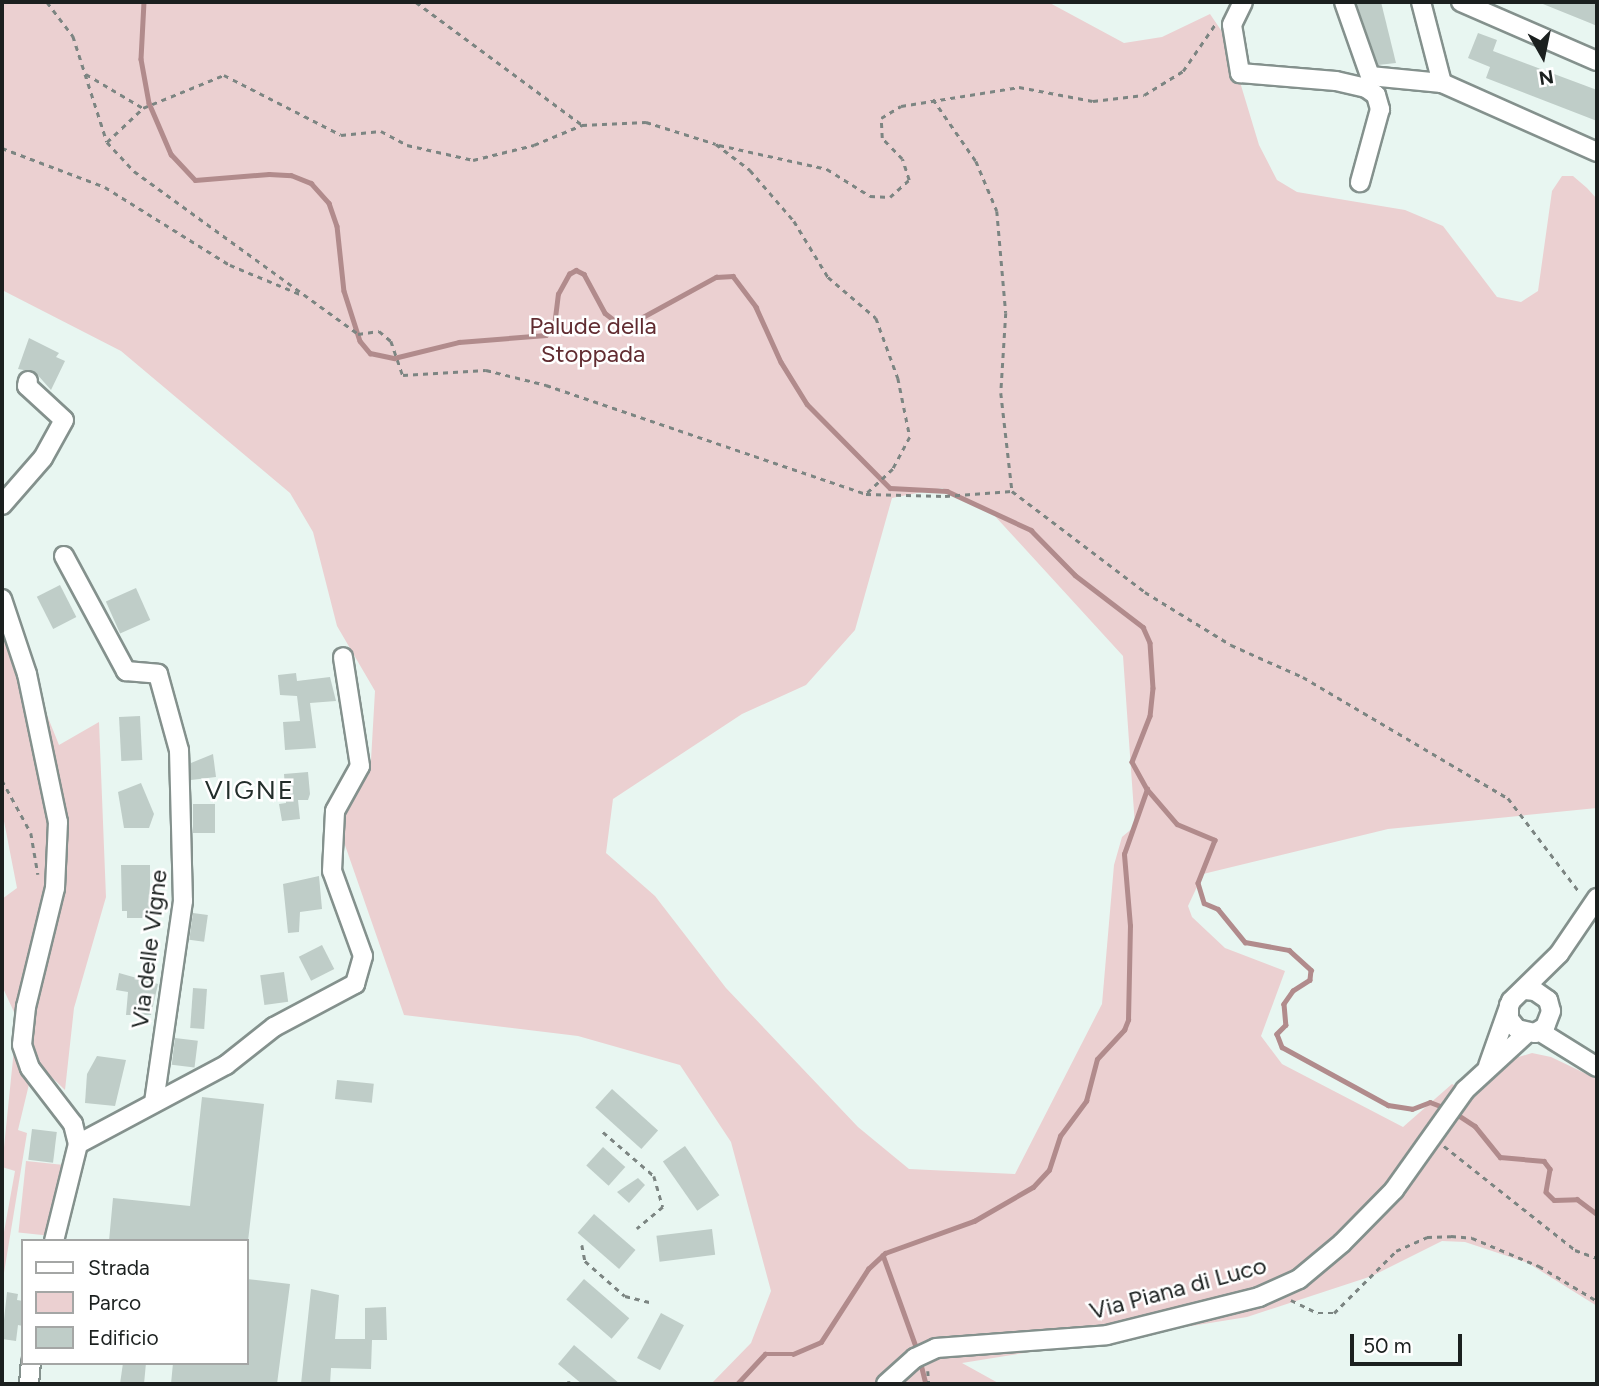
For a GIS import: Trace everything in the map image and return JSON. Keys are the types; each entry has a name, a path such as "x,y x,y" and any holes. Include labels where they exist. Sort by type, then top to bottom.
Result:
{"street":[{"path":"1243,2 1232,25 1240,73 1336,81 1376,94 1380,109 1360,182"},
{"path":"1343,2 1370,76 1441,83 1597,152"},
{"path":"1421,2 1441,83"},
{"path":"1461,2 1597,61"},
{"path":"2,505 43,458 64,420 27,386 28,381"},
{"name":"Via delle Vigne","path":"65,556 126,671 158,674 179,750 183,901 154,1103"},
{"path":"2,599 37,713 58,822 55,888 26,1007 22,1045 30,1068 73,1124 78,1143 54,1239"},
{"path":"78,1143 226,1065 274,1027 355,984 362,971 363,956 332,872 335,811 360,766 343,657"},
{"path":"1486,1069 1509,1005 1559,954 1594,902"},
{"path":"1544,996 1559,954"},
{"path":"1486,1069 1539,1028 1551,1007 1544,996 1525,990"},
{"path":"1509,1005 1513,1026 1539,1028 1597,1066"},
{"name":"Via Piana di Luco","path":"886,1384 915,1358 936,1348 1107,1335 1274,1290 1299,1279 1342,1243 1394,1189 1450,1111 1486,1069"},
{"path":"29,1384 31,1365"}],"path":[{"path":"47,2 73,36 107,142 134,171 358,334 379,331 391,341 403,375 486,370 534,382 789,467 826,484 866,495 945,496 1012,491 1144,592 1231,645 1303,677 1508,798 1594,902"},
{"path":"416,2 582,125"},
{"path":"107,142 143,108 224,75 341,135 382,131 407,145 473,160 534,145 582,125 646,122 716,145 827,169 870,197 890,197 909,180 902,159 882,138 881,118 901,106 1019,87 1093,101 1144,95 1183,71 1222,15"},
{"path":"86,74 143,108"},
{"path":"933,99 976,161 997,211 1006,313 1001,393 1012,491"},
{"path":"716,145 750,170 794,221 828,277 876,318 898,378 910,437 893,470 866,495"},
{"path":"2,148 105,187 230,265 303,295"},
{"path":"2,780 31,833 40,884"},
{"path":"603,1132 654,1176 663,1207 637,1229"},
{"path":"1433,1137 1575,1250 1597,1258"},
{"path":"1274,1290 1318,1312 1334,1314 1396,1251 1427,1237 1451,1236 1472,1238 1517,1256 1597,1301"},
{"path":"582,1245 585,1261 625,1296 649,1302"}],"green space":[{"name":"Palude della Stoppada","path":"2,2 1048,2 1124,43 1162,37 1210,14 1227,39 1259,145 1277,180 1297,192 1405,210 1443,226 1497,297 1521,302 1538,291 1552,191 1562,176 1573,176 1597,199 1597,808 1388,829 1203,874 1188,906 1192,917 1225,948 1285,971 1261,1036 1282,1064 1403,1127 1452,1084 1473,1095 1490,1073 1512,1059 1532,1053 1551,1057 1597,1079 1597,1306 1528,1263 1465,1242 1442,1241 1372,1276 1247,1317 962,1363 1000,1384 711,1384 751,1343 771,1291 731,1142 680,1065 578,1036 404,1015 338,825 371,760 375,691 337,626 313,532 290,493 121,351 2,290","holes":["942,488 993,514 1123,656 1135,826 1122,837 1114,865 1102,1004 1015,1174 909,1169 858,1127 726,988 655,896 606,853 613,799 742,714 806,685 855,630 892,498"]},
{"path":"2,603 59,745 99,722 106,897 74,1008 65,1090 38,1064 2,986 2,899 17,888 2,811"},
{"path":"14,1049 31,1076 18,1130 27,1133 2,1285 2,1243 15,1171 2,1167"},
{"path":"26,1161 62,1165 54,1236 18,1233"}],"building":[{"path":"1356,2 1381,2 1396,63 1378,65"},
{"path":"1538,2 1597,2 1597,26 1590,23"},
{"path":"1478,33 1497,40 1493,51 1597,90 1597,121 1486,78 1490,67 1468,58"},
{"path":"29,338 59,353 56,357 65,361 51,390 35,372 18,369"},
{"path":"60,585 76,617 53,629 37,597"},
{"path":"136,588 150,620 120,633 106,601"},
{"path":"296,673 297,681 330,677 336,701 310,703 316,748 285,750 283,722 300,721 297,696 280,695 278,675"},
{"path":"140,716 142,760 121,761 119,717"},
{"path":"213,754 216,777 191,780 191,763"},
{"path":"308,772 310,794 308,800 298,800 300,819 282,821 279,804 286,803 284,774"},
{"path":"141,783 154,814 149,828 124,828 118,792"},
{"path":"193,804 215,804 215,833 193,833"},
{"path":"121,865 150,865 150,918 127,918 127,911 122,911"},
{"path":"319,876 322,909 300,912 299,932 288,933 283,884"},
{"path":"193,913 208,915 204,942 189,940"},
{"path":"322,945 334,969 311,981 299,957"},
{"path":"284,972 288,1002 264,1005 260,975"},
{"path":"119,973 158,984 151,1015 126,1015 128,992 116,990"},
{"path":"193,988 207,989 204,1029 190,1028"},
{"path":"175,1038 198,1041 195,1068 172,1065"},
{"path":"97,1056 126,1060 115,1106 85,1103 87,1074"},
{"path":"337,1080 374,1084 372,1103 335,1099"},
{"path":"612,1089 658,1130 641,1149 595,1108"},
{"path":"202,1097 264,1104 248,1241 109,1239 113,1198 190,1206"},
{"path":"32,1129 57,1132 53,1163 28,1160"},
{"path":"685,1146 719,1195 697,1211 663,1161"},
{"path":"603,1147 625,1167 609,1186 586,1166"},
{"path":"638,1178 645,1185 629,1203 617,1192"},
{"path":"594,1214 636,1250 619,1269 578,1233"},
{"path":"712,1229 715,1255 660,1262 656,1236"},
{"path":"248,1279 290,1284 277,1384 171,1384 173,1365 248,1365"},
{"path":"584,1279 629,1318 612,1339 566,1299"},
{"path":"311,1289 339,1295 335,1339 365,1339 365,1308 386,1307 387,1340 372,1340 371,1369 331,1368 330,1384 301,1384"},
{"path":"7,1292 18,1294 17,1300 21,1301 21,1326 18,1325 16,1341 2,1339"},
{"path":"661,1313 684,1325 660,1370 637,1358"},
{"path":"574,1345 620,1384 582,1384 558,1364"},
{"path":"123,1365 146,1365 144,1384 120,1384"}],"waterway":[{"path":"144,2 141,59 149,103 171,154 195,180 269,174 291,175 311,183 329,203 337,226 344,291 360,341 370,353 394,358 459,342 546,335 554,326 558,294 569,274 576,270 584,274 605,313 619,324 630,324 716,277 733,276 756,307 781,362 807,404 890,488 947,491 1031,530 1075,575 1143,627 1150,643 1153,688 1150,716 1132,762 1147,789 1177,824 1215,840 1198,883 1204,903 1218,909 1245,942 1289,950 1311,970 1310,980 1293,991 1284,1004 1286,1025 1277,1034 1282,1047 1388,1105 1412,1109 1430,1102 1448,1109"},
{"path":"737,1384 765,1354 793,1354 821,1342 868,1269 885,1253 974,1221 1033,1187 1049,1170 1060,1136 1086,1101 1097,1059 1124,1030 1128,1020 1130,926 1124,854 1147,789"},
{"path":"1455,1113 1475,1126 1500,1157 1544,1161 1550,1169 1546,1192 1554,1200 1577,1199 1597,1214"},
{"path":"883,1255 918,1352"},
{"path":"920,1360 926,1384"}],"district":[{"name":"VIGNE","path":"250,791"}]}
